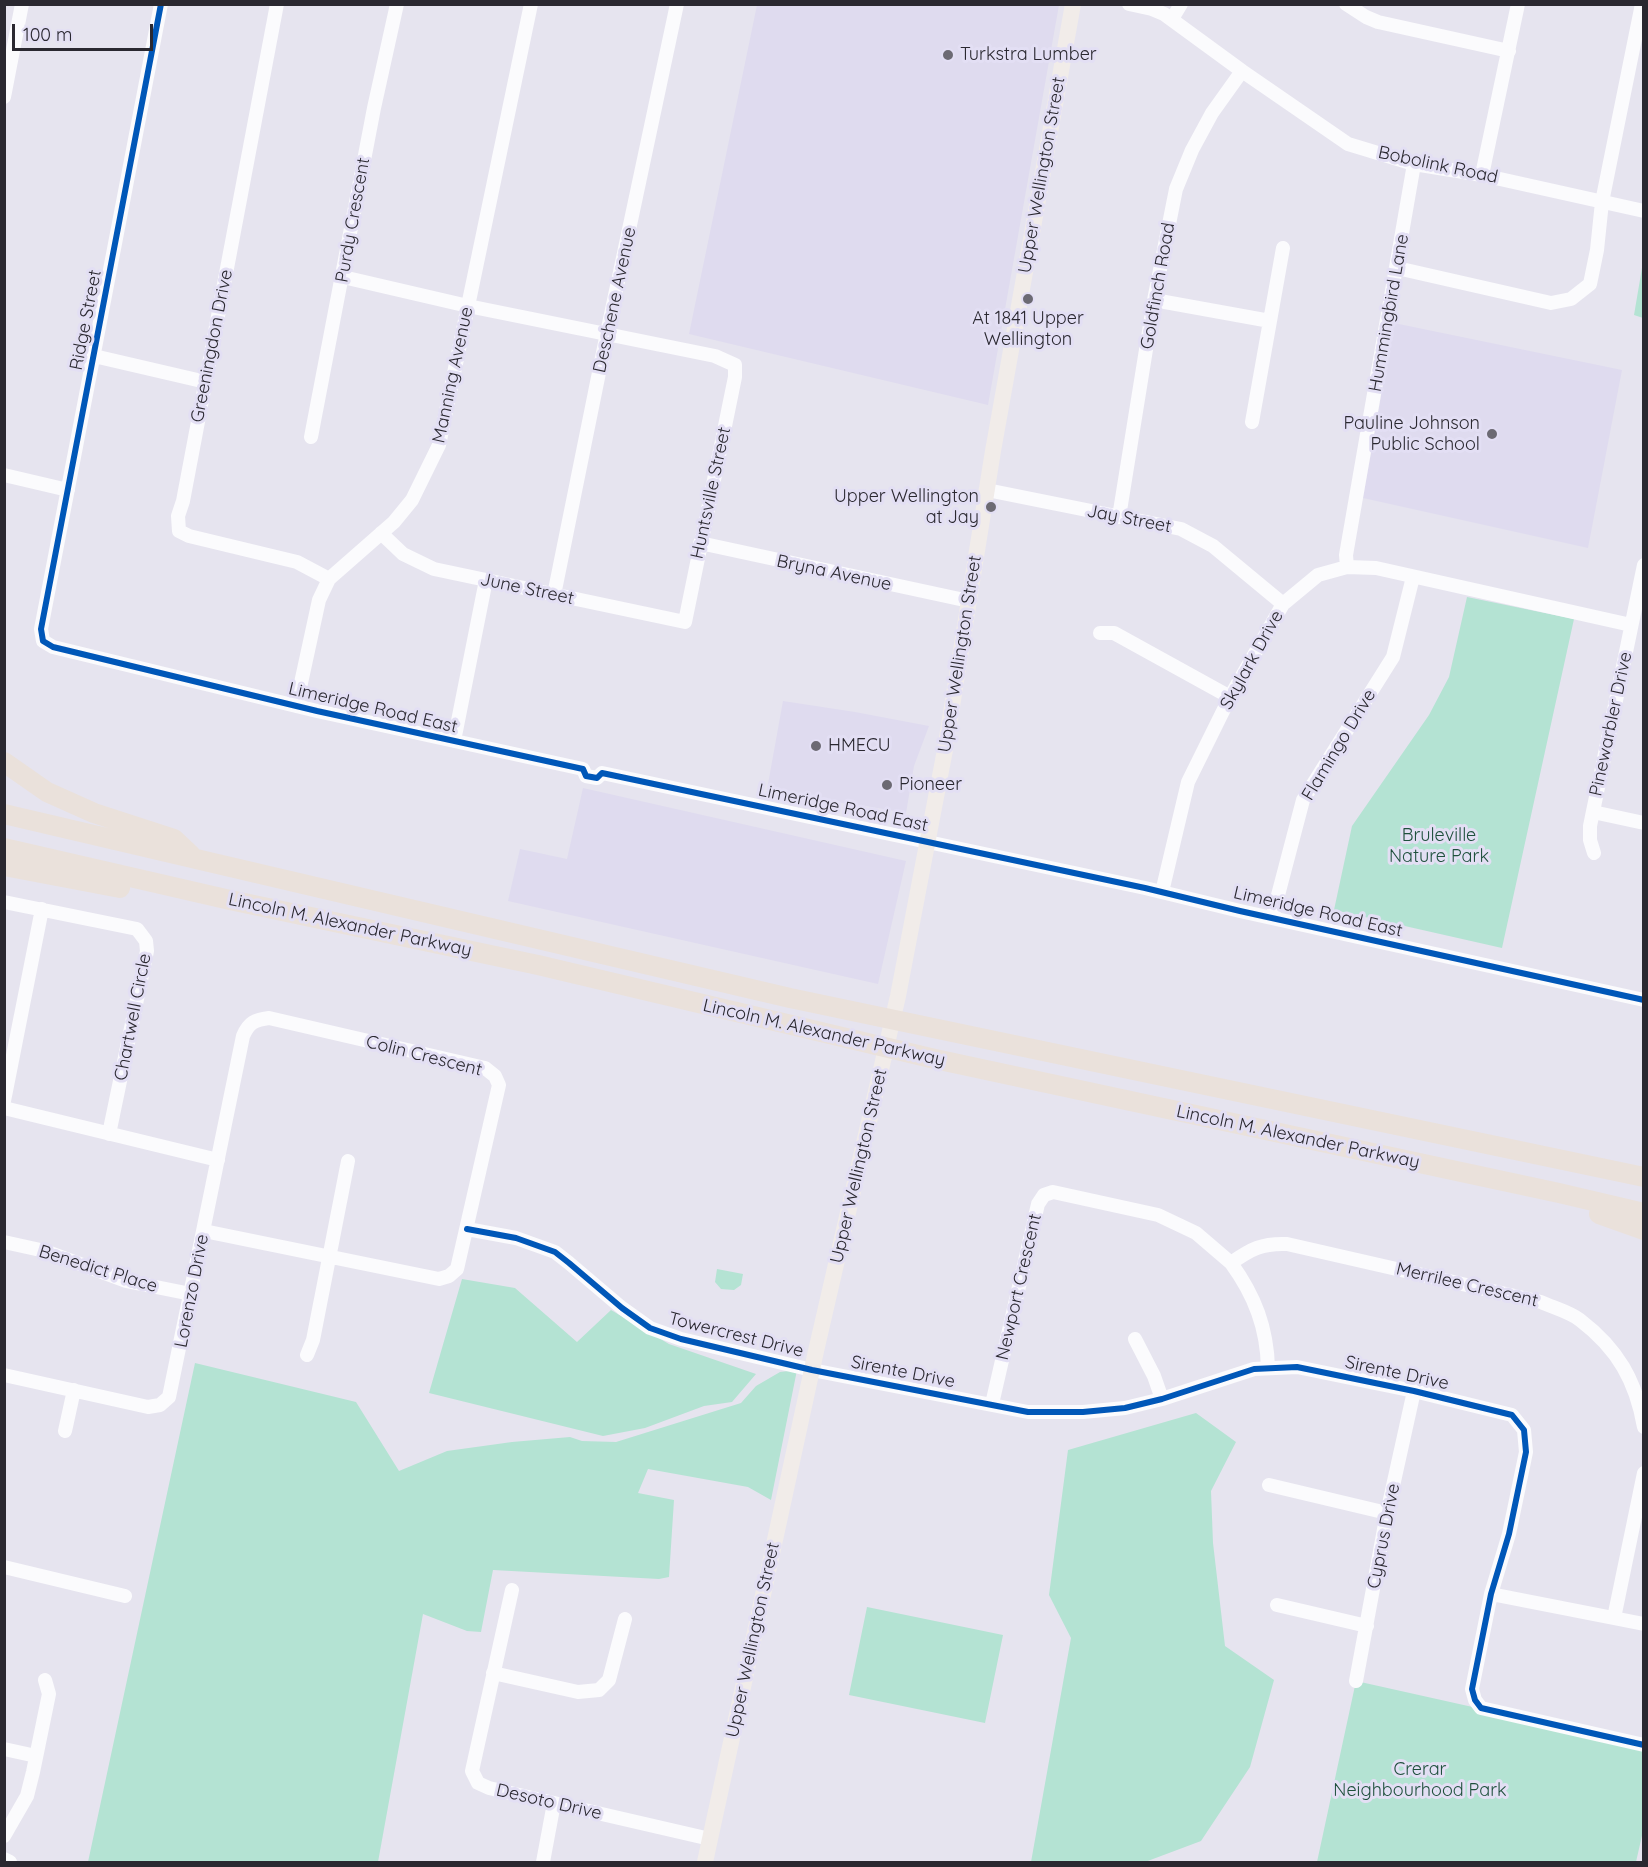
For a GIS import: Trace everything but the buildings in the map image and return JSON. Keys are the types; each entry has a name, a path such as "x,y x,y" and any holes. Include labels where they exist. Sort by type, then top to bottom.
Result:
{"highway":[{"path":"4,762 47,792 94,813 174,839 193,857"},
{"name":"Lincoln M. Alexander Parkway","path":"4,814 790,998 1644,1178"},
{"name":"Lincoln M. Alexander Parkway","path":"4,848 230,900 538,965 935,1059 1644,1213"},
{"path":"4,866 195,902 230,900"},
{"path":"1493,1145 1525,1145 1644,1166"},
{"path":"1559,1194 1585,1209 1644,1230"}],"main road":[{"name":"Upper Wellington Street","path":"705,1863 812,1370 898,996 945,750 987,490 1072,4"}],"street":[{"path":"4,96 21,4"},
{"name":"Ridge Street","path":"44,641 41,628 161,4"},
{"name":"Greeningdon Drive","path":"277,4 183,501 178,516 179,531 189,536 297,562 329,579"},
{"name":"Purdy Crescent","path":"311,436 374,108 397,4"},
{"name":"Manning Avenue","path":"296,706 319,600 329,579 394,522 412,500 440,445 531,4"},
{"name":"Deschene Avenue","path":"554,595 677,4"},
{"name":"Bobolink Road","path":"1129,4 1152,9 1172,20 1348,144 1414,164 1482,175 1644,212"},
{"path":"1172,20 1181,4"},
{"path":"1346,4 1378,22 1509,51"},
{"path":"1482,175 1518,4"},
{"path":"1397,268 1551,303 1571,299 1590,284 1597,250 1602,202 1642,4"},
{"name":"Goldfinch Road","path":"1119,517 1176,189 1212,113 1242,71"},
{"path":"1629,72 1644,71"},
{"name":"Hummingbird Lane","path":"1347,567 1346,555 1414,164"},
{"path":"1252,422 1283,248"},
{"path":"343,277 468,306 607,333"},
{"path":"1155,300 1270,321"},
{"name":"Huntsville Street","path":"607,333 715,356 735,365 735,377 685,622"},
{"path":"94,356 206,382"},
{"path":"4,475 68,490"},
{"name":"Jay Street","path":"987,490 1181,529 1212,546 1283,604"},
{"name":"June Street","path":"381,533 402,554 425,566 450,574 685,622"},
{"name":"Bryna Avenue","path":"700,543 969,602"},
{"name":"Pinewarbler Drive","path":"1594,853 1590,840 1590,826 1644,565"},
{"name":"Skylark Drive","path":"1162,892 1188,782 1230,697 1283,604 1318,575 1347,567 1376,568 1631,625"},
{"name":"Flamingo Drive","path":"1272,918 1303,800 1394,657 1413,577"},
{"path":"454,741 486,580"},
{"path":"1100,633 1114,633 1230,697"},
{"name":"Limeridge Road East","path":"44,641 53,647 296,706 583,769 588,764 598,766 602,773 928,841 1644,1000"},
{"path":"1593,812 1644,823"},
{"name":"Chartwell Circle","path":"4,902 137,929 146,941 147,951 109,1134"},
{"path":"4,1101 42,909"},
{"name":"Colin Crescent","path":"204,1231 439,1279 449,1276 457,1269 467,1229 499,1085 495,1076 485,1068 269,1018 255,1020"},
{"name":"Lorenzo Drive","path":"4,1375 148,1407 165,1402 172,1392 243,1036 246,1028 255,1020"},
{"path":"4,1108 218,1160"},
{"path":"307,1356 313,1340 348,1161"},
{"name":"Newport Crescent","path":"992,1404 1038,1204 1044,1195 1053,1192 1158,1215 1197,1233 1231,1263 1249,1290 1260,1314 1266,1340 1268,1368"},
{"name":"Towercrest Drive","path":"467,1229 516,1238 555,1252 622,1308 650,1328 681,1340 812,1370"},
{"name":"Benedict Place","path":"4,1242 45,1251 126,1281 191,1294"},
{"name":"Merrilee Crescent","path":"1231,1263 1262,1246 1287,1244 1541,1302 1579,1318 1611,1349 1629,1376 1639,1401 1644,1426"},
{"path":"1135,1340 1154,1376 1162,1399"},
{"name":"Sirente Drive","path":"812,1370 1028,1412 1083,1412 1125,1408 1162,1399 1235,1375 1268,1368 1297,1366 1512,1415 1524,1430 1526,1452 1509,1534 1491,1594 1472,1689 1475,1700 1481,1708 1644,1744"},
{"path":"65,1431 74,1390"},
{"name":"Cyprus Drive","path":"1356,1681 1387,1513 1414,1391"},
{"path":"1614,1618 1644,1473"},
{"path":"1269,1485 1387,1513"},
{"path":"4,1567 125,1596"},
{"name":"Desoto Drive","path":"512,1590 472,1771 478,1783 489,1788 710,1839"},
{"path":"1491,1594 1644,1624"},
{"path":"1277,1605 1367,1626"},
{"path":"493,1673 578,1692 599,1690 609,1680 625,1619"},
{"path":"4,1836 27,1796 49,1694 45,1680"},
{"path":"4,1749 36,1756"},
{"path":"543,1863 554,1803"},
{"path":"4,1859 10,1863"}],"shaded area":[{"path":"757,5 1059,5 988,405 689,334"},
{"name":"Pauline Johnson Public School","path":"1394,323 1622,370 1588,548 1363,498"},
{"path":"783,701 929,726 914,766 906,813 860,805 766,795"},
{"path":"583,788 906,861 878,984 508,901 520,849 567,859"}],"green space":[{"path":"1643,262 1643,318 1634,315"},
{"name":"Bruleville Nature Park","path":"1467,597 1574,619 1502,948 1334,910 1352,826 1429,715 1449,677"},
{"path":"717,1269 743,1274 741,1285 734,1290 721,1289 715,1282"},
{"path":"462,1279 515,1288 577,1342 611,1310 669,1344 756,1374 732,1402 704,1406 645,1428 603,1436 429,1393"},
{"path":"195,1363 356,1402 399,1471 447,1451 512,1442 570,1437 582,1441 616,1442 741,1403 756,1386 780,1372 797,1370 771,1500 748,1487 648,1469 638,1493 674,1500 669,1577 659,1579 493,1570 481,1632 467,1631 423,1614 378,1862 88,1862"},
{"path":"1196,1413 1236,1442 1211,1491 1213,1543 1225,1646 1274,1680 1250,1767 1201,1841 1145,1862 1031,1862 1071,1638 1049,1595 1068,1450"},
{"path":"867,1607 1003,1635 985,1723 849,1695"},
{"name":"Crerar Neighbourhood Park","path":"1356,1681 1643,1745 1643,1831 1636,1862 1317,1862"}],"cycle path":[{"path":"161,4 41,629 43,641 53,647 317,711 583,769 586,776 597,778 602,773 1145,888 1644,1000"},
{"path":"467,1229 516,1238 555,1252 622,1308 650,1328 681,1339 812,1370 1028,1412 1083,1412 1125,1408 1162,1399 1254,1369 1297,1367 1414,1391 1512,1415 1524,1430 1526,1452 1509,1534 1491,1594 1472,1689 1475,1700 1481,1708 1644,1745"}],"place":[{"name":"Turkstra Lumber","path":"948,55"},
{"name":"At 1841 Upper Wellington","path":"1028,299"},
{"name":"Pauline Johnson Public School","path":"1492,434"},
{"name":"Upper Wellington at Jay","path":"991,507"},
{"name":"HMECU","path":"816,746"},
{"name":"Pioneer","path":"887,785"}]}
